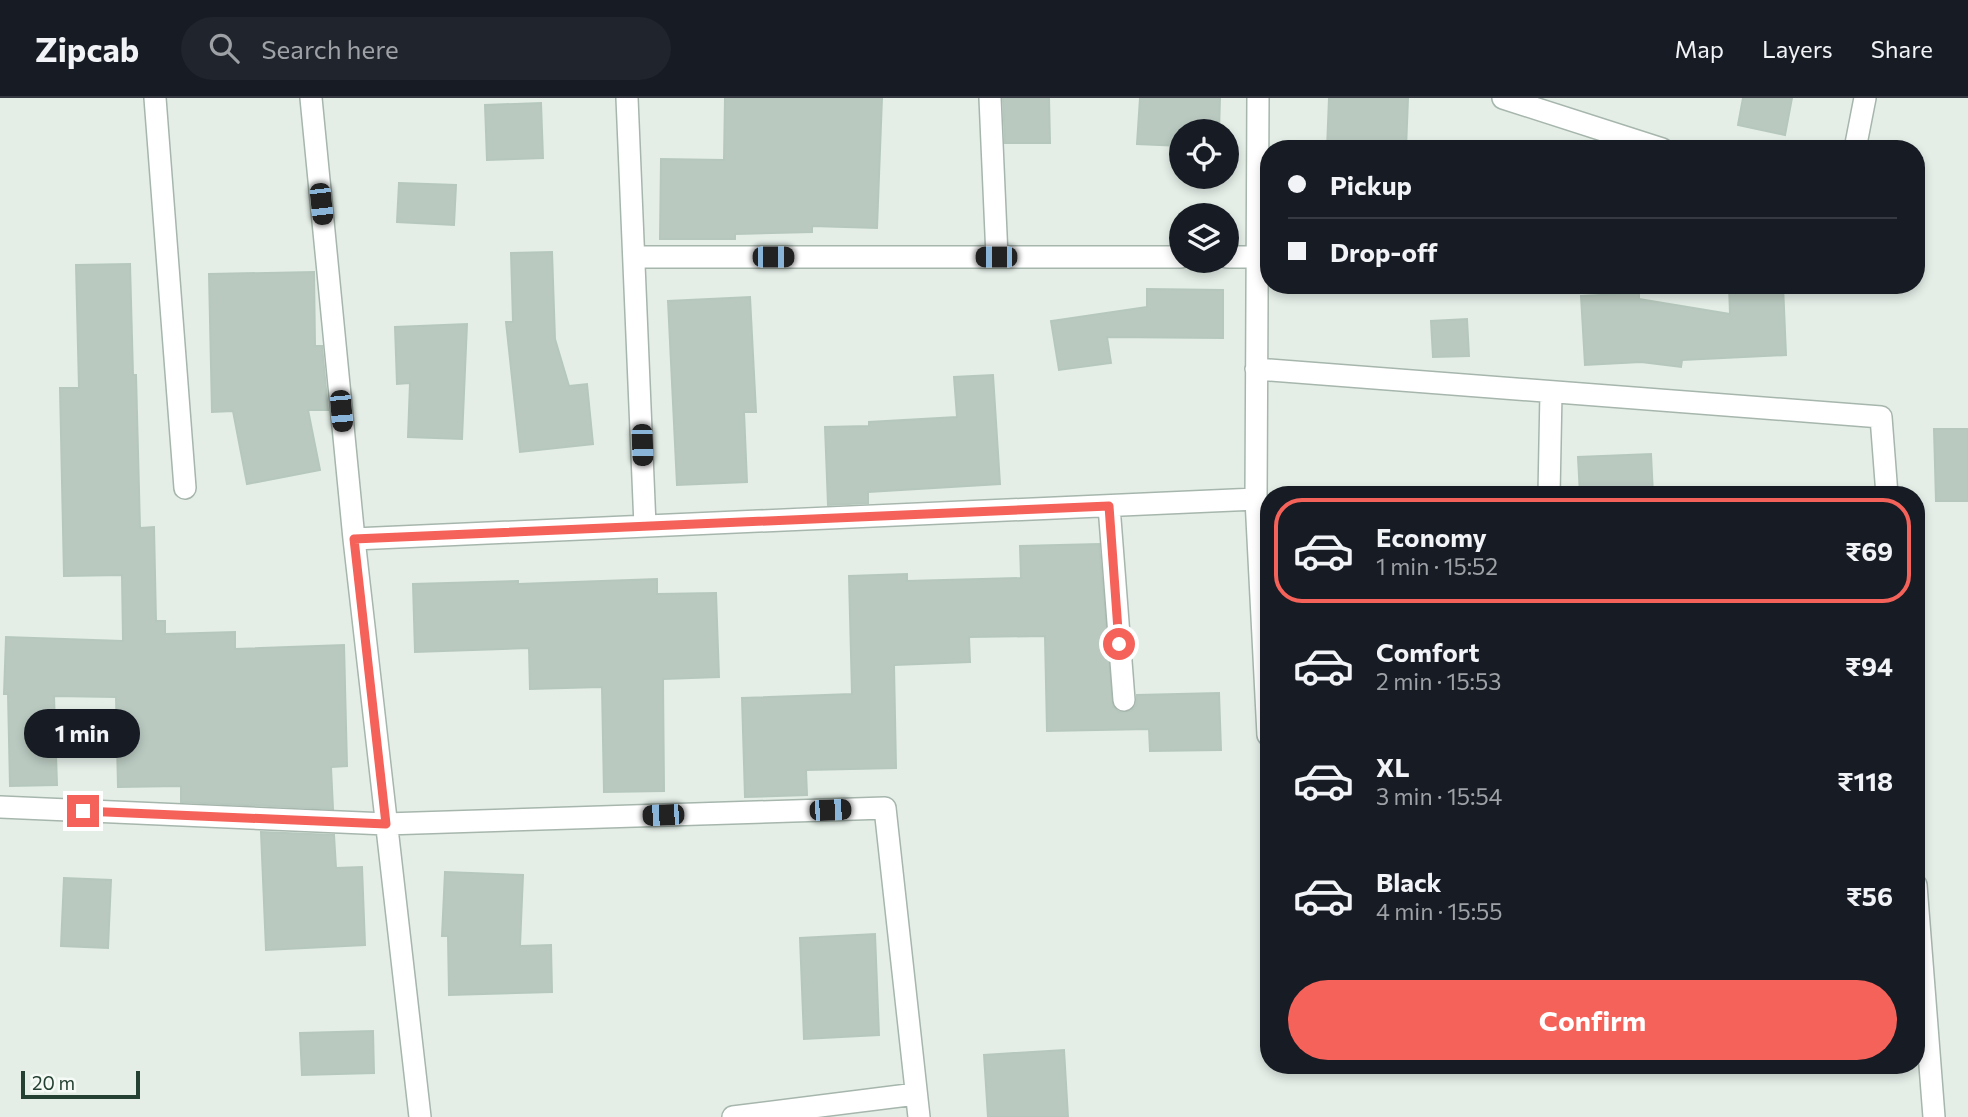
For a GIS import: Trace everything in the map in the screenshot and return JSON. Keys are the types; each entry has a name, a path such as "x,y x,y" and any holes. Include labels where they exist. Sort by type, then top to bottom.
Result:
{"street":[{"path":"155,98 185,488"},
{"path":"311,98 354,539 419,1117"},
{"path":"627,98 645,526"},
{"path":"990,98 996,257"},
{"path":"1258,98 1256,499 1260,578"},
{"path":"1503,98 1634,140"},
{"path":"1857,140 1865,98"},
{"path":"634,257 1169,257"},
{"path":"1239,257 1257,257"},
{"path":"1256,369 1881,417 1886,486"},
{"path":"1549,486 1551,392"},
{"path":"354,539 1256,499"},
{"path":"1109,506 1124,700"},
{"path":"0,807 386,824 885,808 919,1117"},
{"path":"1925,1001 1934,1117"},
{"path":"733,1117 916,1094"}],"building":[{"path":"725,98 882,98 877,228 812,226 812,232 735,234 735,239 660,239 661,159 724,160"},
{"path":"1003,98 1049,98 1050,143 1005,143"},
{"path":"1140,98 1220,98 1219,119 1169,119 1169,145 1137,144"},
{"path":"1329,98 1408,98 1406,140 1327,140"},
{"path":"1743,98 1792,98 1785,135 1738,125"},
{"path":"541,103 543,158 487,160 485,105"},
{"path":"399,183 456,185 454,225 397,222"},
{"path":"552,252 555,339 569,386 587,384 593,444 520,452 506,322 513,322 511,253"},
{"path":"130,264 140,528 154,527 156,621 165,621 165,634 235,632 235,649 344,645 347,766 331,767 333,809 181,802 181,786 118,787 116,697 54,696 57,785 10,786 8,694 4,694 6,637 123,641 122,575 64,576 60,388 79,388 76,265"},
{"path":"314,272 315,346 322,346 328,410 308,410 320,470 247,484 233,411 212,412 209,274"},
{"path":"1147,289 1223,290 1223,338 1107,337 1111,363 1059,370 1051,321 1147,307"},
{"path":"1639,294 1639,299 1730,314 1729,294 1783,294 1786,355 1682,360 1681,367 1641,362 1585,365 1581,296"},
{"path":"750,297 756,412 744,412 747,482 677,485 668,301"},
{"path":"1467,319 1469,356 1433,357 1431,321"},
{"path":"467,324 462,439 408,437 410,383 397,384 395,327"},
{"path":"993,375 1000,484 868,492 868,503 828,505 825,427 869,426 869,422 957,417 954,377"},
{"path":"1934,429 1968,429 1968,501 1936,501"},
{"path":"1651,454 1653,486 1580,486 1578,457"},
{"path":"1099,544 1113,707 1119,712 1131,711 1136,705 1137,695 1219,693 1221,750 1150,751 1149,729 1047,731 1045,636 969,637 970,662 894,665 896,768 806,770 807,795 745,797 742,698 852,694 849,576 907,574 907,581 1021,578 1020,546"},
{"path":"657,579 657,594 716,593 719,677 663,679 664,791 604,792 602,687 530,689 529,648 415,652 413,584 518,581 518,584"},
{"path":"261,832 334,835 336,868 362,867 365,945 266,950"},
{"path":"445,872 523,875 520,946 551,945 552,992 449,995 448,936 442,936"},
{"path":"64,878 111,880 108,948 61,946"},
{"path":"875,934 879,1035 804,1039 800,938"},
{"path":"373,1031 374,1073 302,1075 300,1033"},
{"path":"1064,1050 1068,1117 988,1117 984,1055"}],"route":[{"path":"83,811 386,824 354,539 1109,506 1119,644"}]}
